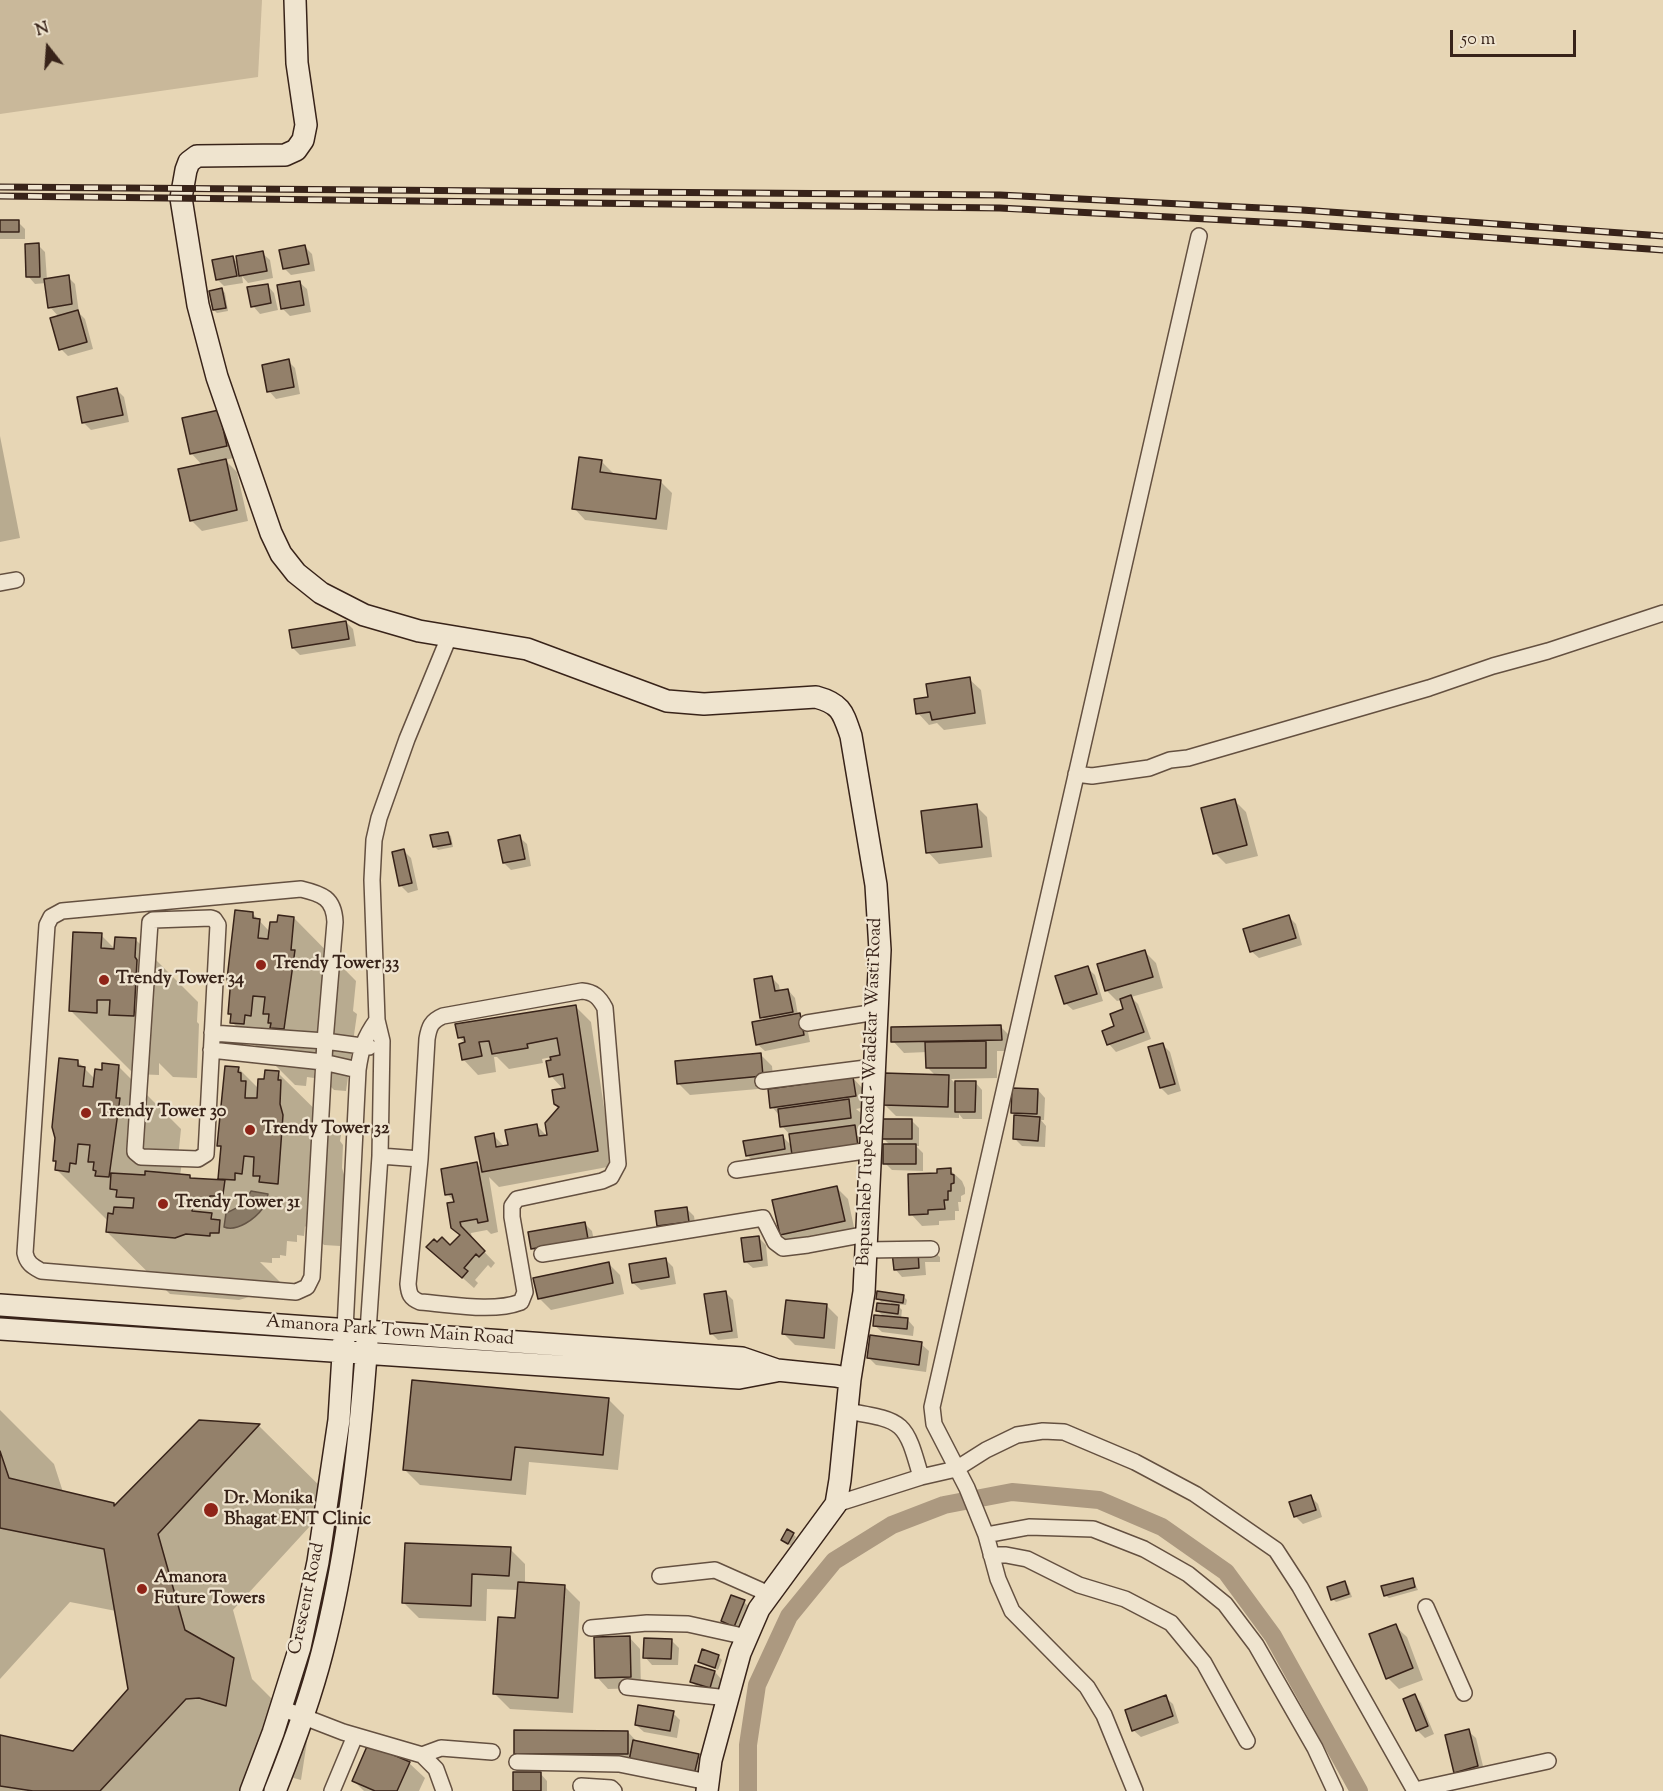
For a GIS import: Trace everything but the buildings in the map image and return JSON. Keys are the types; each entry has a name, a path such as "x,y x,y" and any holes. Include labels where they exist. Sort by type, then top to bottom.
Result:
{"street":[{"name":"Bapusaheb Tupe Road - Wadekar Wasti Road","path":"295,0 297,63 306,125 303,140 296,150 285,155 197,156 189,162 181,198 198,305 217,377 274,543 281,554 296,573 321,593 364,615 419,631 527,649 667,701 704,704 816,698 832,702 843,714 851,736 876,885 880,950 864,1292 850,1379 836,1504"},
{"path":"1135,1791 1104,1715 1087,1687 1012,1611 998,1579 986,1535 967,1488 934,1424 932,1407 1199,236"},
{"path":"0,583 16,580"},
{"path":"1076,774 1092,776 1149,768 1170,760 1188,758 1429,688 1663,613"},
{"path":"368,1331 380,1156 381,1049 377,1020 372,880 374,840 379,818 407,739 449,637"},
{"path":"301,889 314,892 326,898 334,910 325,1041 312,1277 307,1287 296,1292 41,1271 26,1261 24,1253 47,925 56,913 301,889"},
{"path":"211,918 218,925 211,1050 206,1154 198,1159 137,1155 135,1149 151,921 211,918"},
{"path":"582,991 592,992 599,998 605,1008 618,1164 611,1177 602,1181 517,1199 512,1206 525,1292 520,1302 508,1307 493,1307 420,1302 414,1300 409,1294 420,1159 427,1039 429,1028 434,1020 443,1016 582,991"},
{"path":"807,1023 876,1012"},
{"path":"345,1329 358,1070 362,1046 377,1020"},
{"path":"212,1033 325,1041 381,1049"},
{"path":"211,1050 324,1062 358,1070"},
{"path":"763,1081 874,1067"},
{"path":"736,1170 871,1150"},
{"path":"380,1156 420,1159"},
{"path":"542,1254 763,1218 775,1242 783,1248 867,1242 931,1248"},
{"name":"Amanora Park Town Main Road","path":"0,1305 368,1331 615,1359"},
{"name":"Amanora Park Town Main Road","path":"0,1329 366,1353 615,1359 742,1358 777,1370 850,1379"},
{"name":"Crescent Road","path":"251,1791 300,1647 318,1562 339,1420 345,1329"},
{"name":"Crescent Road","path":"275,1791 303,1715 322,1652 340,1566 361,1423 368,1331"},
{"path":"847,1412 882,1418 905,1431 911,1442 921,1477"},
{"path":"516,1762 619,1764 708,1786 711,1760 740,1653 759,1609 836,1504 921,1477 956,1469 986,1450 1017,1435 1043,1431 1064,1432 1135,1462 1195,1494 1276,1550 1300,1587 1415,1790 1548,1761"},
{"path":"986,1535 1029,1527 1093,1529 1144,1549 1188,1574 1225,1604 1256,1645 1315,1748 1335,1791"},
{"path":"991,1555 1028,1559 1079,1585 1125,1599 1171,1623 1204,1662 1248,1741"},
{"path":"660,1576 715,1570 769,1594"},
{"path":"1426,1607 1464,1693"},
{"path":"591,1628 647,1623 688,1624 747,1636"},
{"path":"627,1687 728,1698"},
{"path":"281,1708 355,1736 422,1755 436,1769 444,1791"},
{"path":"332,1791 355,1736"},
{"path":"422,1755 441,1748 492,1752"},
{"path":"581,1786 611,1788 614,1791"}],"shaded area":[{"path":"0,0 262,0 258,77 0,114"},
{"path":"251,1191 268,1194 264,1207 245,1224 234,1228 224,1227 226,1213 241,1205"}],"waterway":[{"path":"748,1791 748,1745 757,1685 789,1616 834,1561 892,1525 944,1505 1012,1492 1099,1500 1162,1527 1226,1572 1273,1636 1359,1791"}],"railway":[{"path":"0,187 1000,195 1302,210 1663,236"},
{"path":"0,196 1000,208 1301,224 1663,250"}],"place":[{"name":"Trendy Tower 33","path":"261,965"},
{"name":"Trendy Tower 34","path":"104,980"},
{"name":"Trendy Tower 30","path":"86,1113"},
{"name":"Trendy Tower 32","path":"250,1130"},
{"name":"Trendy Tower 31","path":"163,1204"},
{"name":"Dr. Monika Bhagat ENT Clinic","path":"211,1510"},
{"name":"Amanora Future Towers","path":"142,1589"}]}
